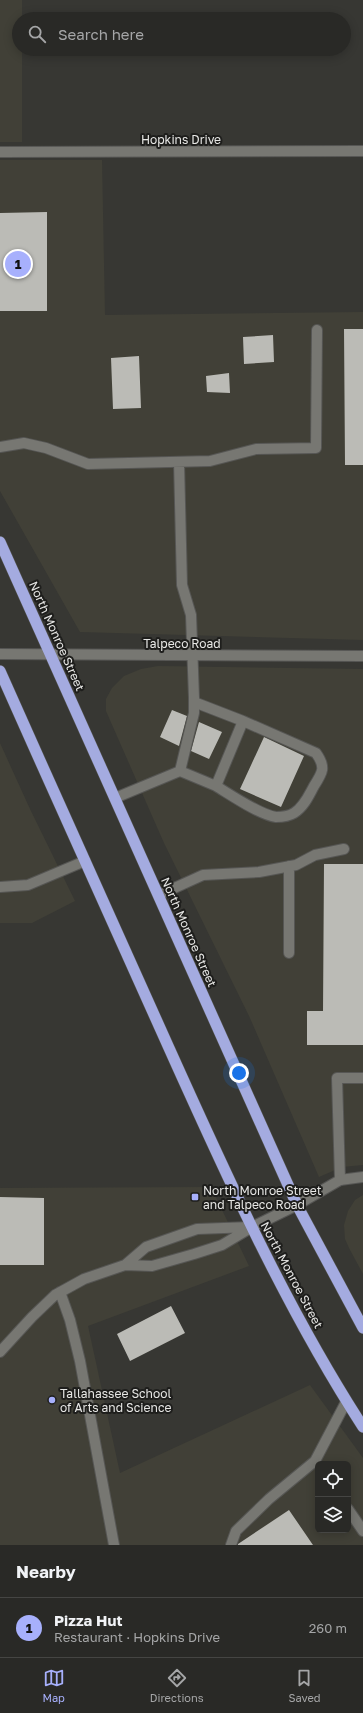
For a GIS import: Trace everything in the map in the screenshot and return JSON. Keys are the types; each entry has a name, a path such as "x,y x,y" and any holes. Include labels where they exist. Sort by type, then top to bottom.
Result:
{"highway":[{"name":"North Monroe Street","path":"0,542 297,1205 363,1328"},
{"name":"North Monroe Street","path":"0,671 219,1159 288,1298 346,1402 363,1427"}],"street":[{"name":"Hopkins Drive","path":"0,152 363,151"},
{"path":"0,447 24,443 46,448 88,464 210,461 256,449 316,448 317,330"},
{"path":"179,462 182,584 191,615 194,702 194,713 180,771"},
{"name":"Talpeco Road","path":"0,654 363,656"},
{"path":"115,798 180,771 216,786 276,817 286,816 295,812 302,806 322,774 323,766 316,753 244,721 194,702"},
{"path":"216,786 244,721"},
{"path":"159,895 203,875 259,872 289,866 315,855 344,849"},
{"path":"0,877 4,886 28,885 85,862"},
{"path":"289,866 289,953"},
{"path":"340,1180 338,1078 363,1078"},
{"path":"0,1352 37,1312 60,1292 84,1279 125,1265 152,1266 222,1245 252,1226 297,1205 340,1180 363,1177"},
{"path":"125,1265 146,1247 197,1229 252,1226"},
{"path":"60,1292 70,1320 80,1361 114,1545"},
{"path":"317,1461 346,1402"},
{"path":"231,1545 236,1531 270,1499 315,1465"},
{"path":"351,1513 363,1531"}],"shaded area":[{"path":"0,0 22,0 22,12 12,12 12,56 22,56 22,142 0,142"},
{"path":"0,160 102,160 105,315 363,312 363,640 80,632 0,491"},
{"path":"158,666 363,669 363,1165 342,1167 319,1177 250,1018 164,843 106,711 106,699 112,688 124,676 141,669"},
{"path":"0,743 30,809 75,901 32,923 0,923"},
{"name":"Tallahassee School of Arts and Science","path":"211,1187 249,1266 88,1326 120,1473 310,1385 363,1458 363,1545 0,1545 0,1188"},
{"path":"363,1195 363,1274 345,1239 344,1225 348,1211 355,1200"}],"building":[{"path":"47,212 47,311 0,311 0,213"},
{"path":"344,329 363,329 363,465 345,465"},
{"path":"273,335 274,362 244,364 243,337"},
{"path":"139,356 141,408 113,409 111,358"},
{"path":"229,373 230,393 207,392 206,376"},
{"path":"172,710 187,716 179,746 160,737"},
{"path":"199,722 222,732 209,759 191,751"},
{"path":"264,737 304,756 281,807 240,789"},
{"path":"324,864 363,864 363,1045 307,1045 307,1011 323,1011"},
{"path":"0,1197 44,1198 44,1265 0,1265"},
{"path":"171,1306 185,1333 130,1361 117,1334"},
{"path":"289,1510 313,1545 238,1545 238,1544"}],"place":[{"name":"Pizza Hut","path":"18,264"},
{"name":"North Monroe Street and Talpeco Road","path":"195,1197"},
{"name":"Tallahassee School of Arts and Science","path":"52,1400"}]}
